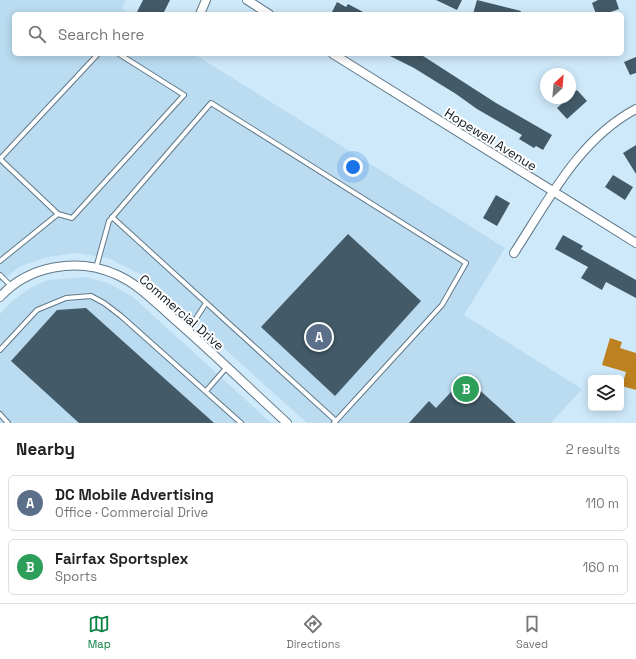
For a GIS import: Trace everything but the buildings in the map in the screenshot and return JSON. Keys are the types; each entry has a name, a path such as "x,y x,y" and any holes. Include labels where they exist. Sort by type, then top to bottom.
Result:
{"street":[{"path":"201,12 206,0"},
{"path":"247,0 266,12"},
{"name":"Hopewell Avenue","path":"336,56 636,243"},
{"path":"514,253 577,160 601,133 617,121 636,110"},
{"name":"Commercial Drive","path":"0,297 11,286 25,278 49,268 76,265 96,268 115,274 130,282 188,331 287,423"}],"lane":[{"path":"96,56 0,159 58,214 72,218 184,95 122,56"},
{"path":"96,268 108,221 211,103 466,263 442,305 335,422 112,217"},
{"path":"0,261 58,214"},
{"path":"0,275 11,286"},
{"path":"0,350 37,310 66,298 91,296 104,303 121,316 242,423"},
{"path":"188,331 206,304"},
{"path":"206,392 227,367"},
{"path":"0,414 8,423"}],"shaded area":[{"path":"0,0 126,0 122,9 127,12 12,12 12,56 197,56 505,248 464,315 582,389 551,423 307,423 144,276 108,258 76,253 48,257 21,266 0,282"},
{"path":"85,277 108,283 133,297 271,423 0,423 0,314 11,302 30,288 48,280"},
{"path":"610,338 622,342 620,348 636,353 636,390 624,387 626,372 602,365"}],"place":[{"name":"DC Mobile Advertising","path":"319,337"},
{"name":"Fairfax Sportsplex","path":"466,389"}]}
